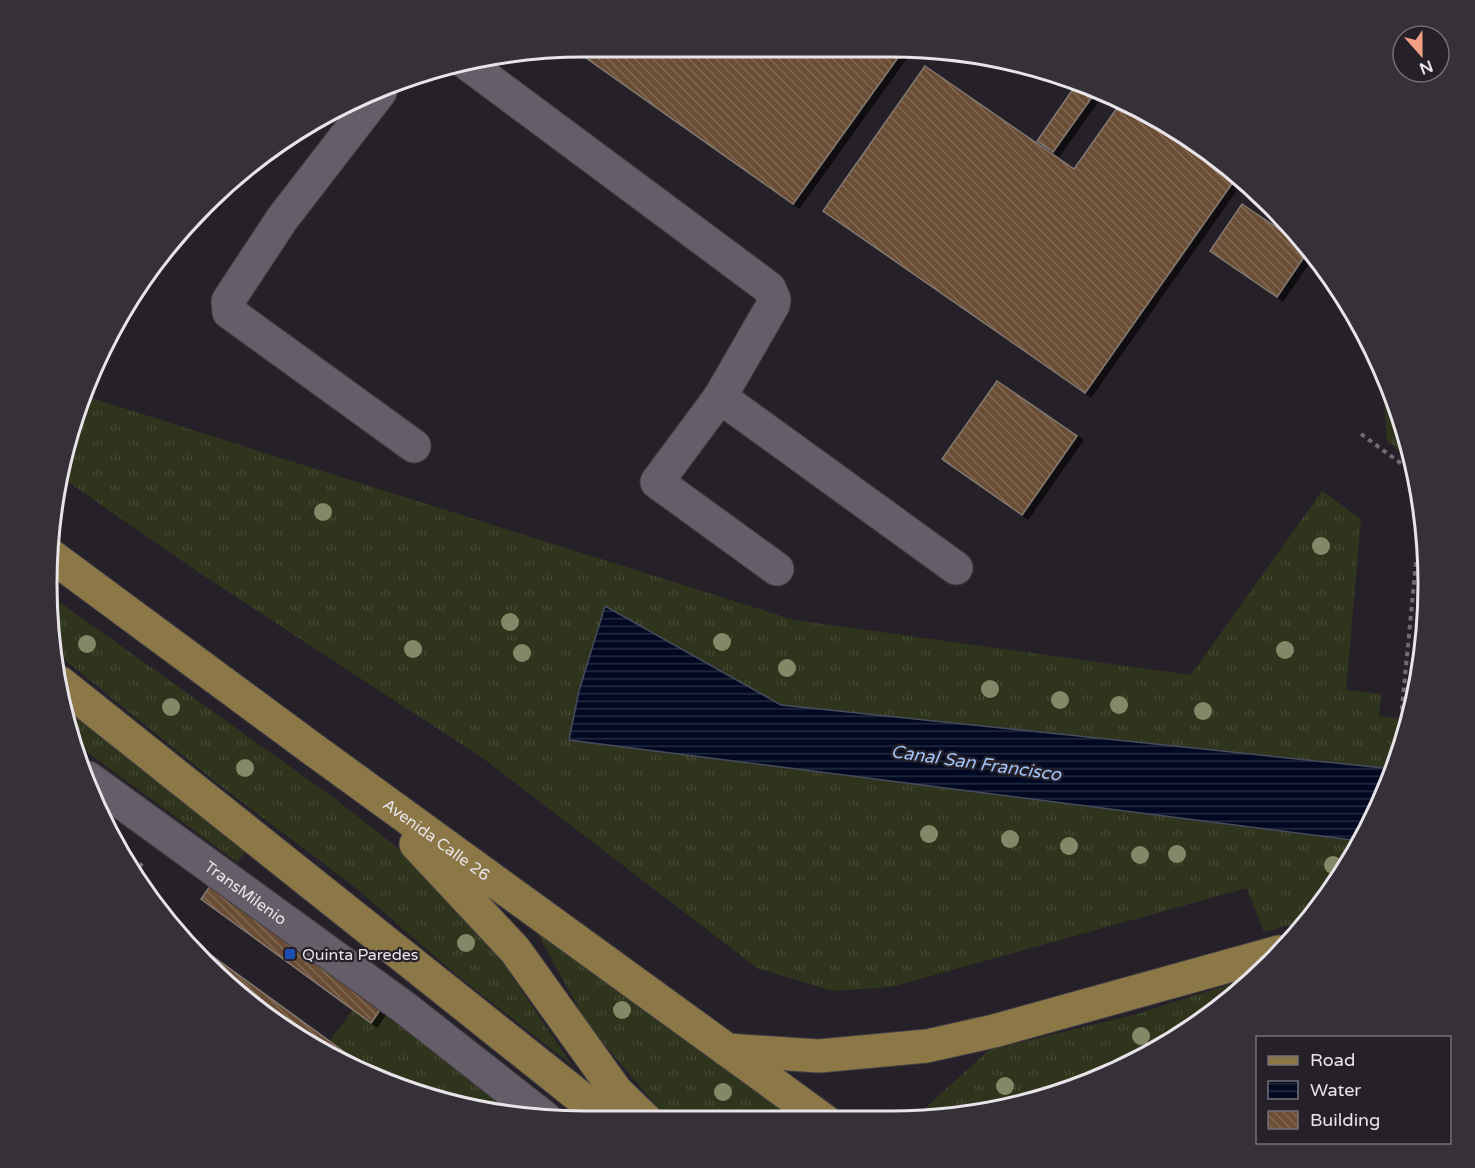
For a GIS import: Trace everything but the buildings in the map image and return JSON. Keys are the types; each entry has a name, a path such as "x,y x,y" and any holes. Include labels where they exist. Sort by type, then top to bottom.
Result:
{"main road":[{"name":"Avenida Calle 26","path":"58,561 811,1111"},
{"path":"67,689 597,1111"},
{"path":"314,750 435,861 515,950 616,1091 636,1111"},
{"path":"727,1050 812,1056 927,1046 994,1031 1265,956"}],"lane":[{"path":"474,69 769,288 774,299 773,305 720,397 657,482 777,569"},
{"path":"373,101 282,219 228,301 228,307 230,312 414,446"},
{"path":"720,397 956,568"},
{"name":"TransMilenio","path":"96,784 405,1008 532,1108"}],"path":[{"path":"1361,434 1404,466"},
{"path":"1403,708 1417,560"}],"green space":[{"path":"91,398 794,620 1191,675 1322,491 1361,519 1346,690 1381,694 1379,716 1400,719 1378,786 1364,817 1329,877 1293,924 1264,932 1247,888 891,987 833,991 757,968 484,759 201,574 67,481"},
{"path":"1384,401 1390,415 1401,454 1387,440"},
{"path":"57,601 334,798 428,872 505,966 572,1065 454,973 356,888 217,783 63,658"},
{"path":"73,710 249,849 237,862 84,750"},
{"path":"526,913 786,1111 661,1111 588,1025"},
{"path":"1235,982 1184,1022 1124,1057 1093,1071 1027,1093 994,1101 923,1110 989,1050 1137,1014"},
{"path":"353,1010 371,1023 380,1010 505,1105 481,1101 415,1083 351,1057 329,1041"}],"water":[{"name":"Canal San Francisco","path":"605,606 781,705 1385,768 1364,817 1352,840 569,740 579,691"}],"place":[{"name":"Quinta Paredes","path":"290,954"}]}
